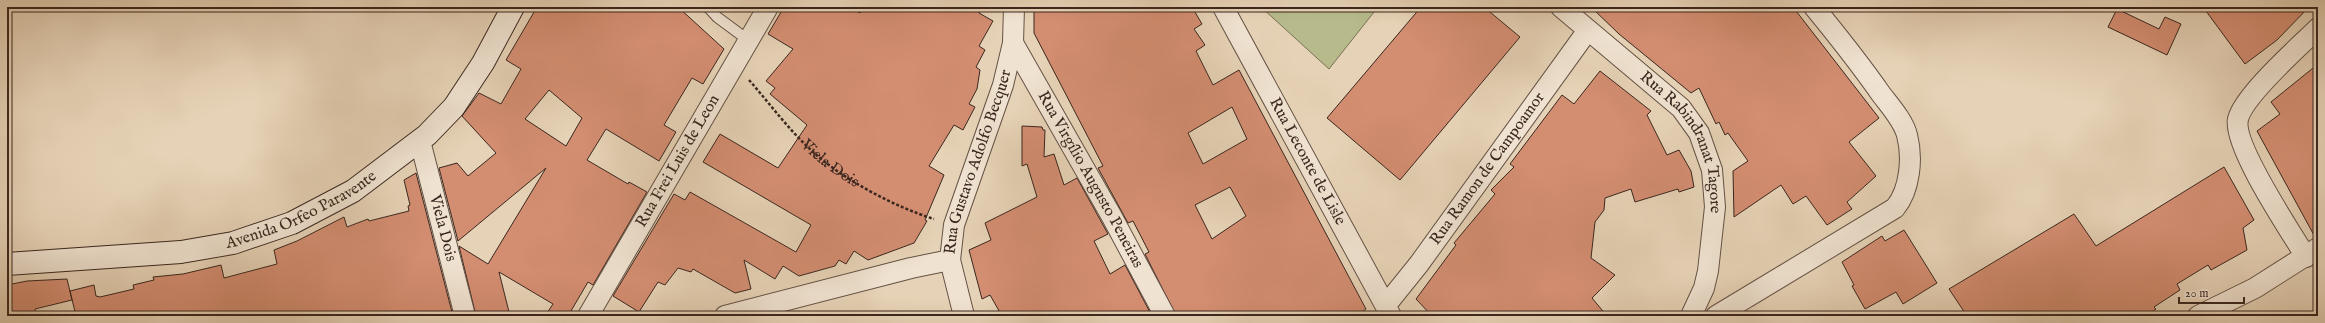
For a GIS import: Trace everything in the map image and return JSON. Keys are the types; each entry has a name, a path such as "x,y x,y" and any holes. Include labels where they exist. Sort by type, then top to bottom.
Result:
{"main road":[{"name":"Avenida Orfeo Paravente","path":"7,264 181,252 233,243 292,223 353,191 420,141 454,107 483,63 513,7"}],"street":[{"name":"Rua Frei Luis de Leon","path":"588,316 768,7"},
{"name":"Rua Gustavo Adolfo Becquer","path":"964,316 950,260 954,225 995,114 1014,43 1014,7"},
{"name":"Rua Leconte de Lisle","path":"1223,7 1388,311"},
{"name":"Rua Rabindranat Tagore","path":"1561,7 1682,108 1692,121 1704,147 1712,170 1715,207 1708,271 1704,288 1691,316"},
{"path":"1716,316 1895,208 1903,196 1910,153 1906,134 1899,118 1856,59 1814,7"},
{"path":"2198,316 2255,288 2312,252 2275,207 2244,148 2239,134 2238,120 2246,102 2318,28"},
{"name":"Rua Ramon de Campoamor","path":"1388,311 1432,246 1588,30"},
{"name":"Rua Virgílio Augusto Peneiras","path":"1014,43 1112,217 1165,316"},
{"name":"Viela Dois","path":"420,141 465,316"},
{"path":"725,316 911,268 950,260"}],"lane":[{"path":"708,7 716,17 748,40"}],"path":[{"name":"Viela Dois","path":"734,64 810,150 838,172 925,216 954,225"}],"green space":[{"path":"1261,7 1369,7 1374,12 1329,69"}],"building":[{"path":"537,7 678,7 724,49 703,84 692,78 664,125 676,132 659,161 606,129 587,160 628,184 629,182 647,192 593,285 588,282 568,316 545,316 553,304 499,272 510,316 476,316 459,246 488,264 546,168 458,241 439,168 457,163 468,176 496,153 462,116 479,93 501,104 521,69 506,60","holes":["549,90 582,118 566,146 525,119"]},
{"path":"784,7 850,7 860,13 863,7 983,7 979,13 993,21 979,46 985,50 976,67 980,70 977,89 969,104 975,107 963,130 954,125 929,166 944,175 925,220 927,221 914,243 868,260 854,251 846,264 839,260 835,266 799,276 783,266 775,279 744,260 751,289 735,293 693,269 691,272 678,268 665,285 658,282 639,312 613,296 674,194 685,200 690,192 796,252 811,225 703,162 720,134 778,168 807,125 770,94 775,88 766,81 793,49 768,34"},
{"path":"1034,7 1192,7 1202,24 1194,29 1205,45 1196,51 1213,85 1239,70 1366,309 1356,316 1176,316 1145,254 1149,252 1133,221 1128,223 1098,168 1103,166 1034,33","holes":["1232,107 1247,139 1203,164 1188,133","1230,187 1246,216 1212,239 1195,205"]},
{"path":"1421,7 1484,7 1520,37 1400,180 1327,118"},
{"path":"1591,7 1793,7 1879,118 1849,142 1876,176 1847,202 1852,209 1827,225 1806,196 1793,204 1781,185 1734,217 1733,171 1748,161 1728,133 1725,135 1719,122 1716,124 1699,88 1691,93 1619,34"},
{"path":"2203,7 2309,7 2277,40 2245,64"},
{"path":"2117,9 2159,29 2165,17 2181,24 2167,55 2108,27"},
{"path":"2318,64 2318,237 2315,237 2257,131 2280,114 2271,102"},
{"path":"1600,71 1651,111 1647,115 1667,155 1679,150 1691,171 1694,187 1679,192 1678,189 1635,202 1631,189 1605,198 1604,210 1595,222 1591,258 1615,275 1592,298 1607,316 1432,316 1416,299 1456,245 1454,243 1495,194 1491,190 1514,167 1510,164 1562,95 1574,104"},
{"path":"1022,126 1042,127 1043,130 1045,130 1044,157 1054,154 1064,185 1077,178 1108,234 1094,241 1110,274 1125,265 1152,316 1002,316 990,295 982,299 969,250 991,240 985,223 1037,197 1027,164 1022,166"},
{"path":"2224,167 2254,220 2243,228 2247,250 2211,270 2208,265 2177,284 2180,290 2154,307 2156,309 2146,316 1967,316 1949,289 2074,214 2096,246"},
{"path":"416,173 453,316 266,316 265,311 244,316 76,316 70,291 94,285 96,296 100,297 134,289 133,285 154,280 153,277 183,274 221,265 224,278 277,264 274,250 297,241 344,217 347,227 368,219 369,221 409,211 408,206 410,205 404,180"},
{"path":"1904,230 1937,283 1903,304 1896,292 1865,309 1852,286 1854,285 1842,262 1882,236 1885,241"},
{"path":"67,279 72,300 35,309 36,316 7,316 7,285 27,281"}]}
